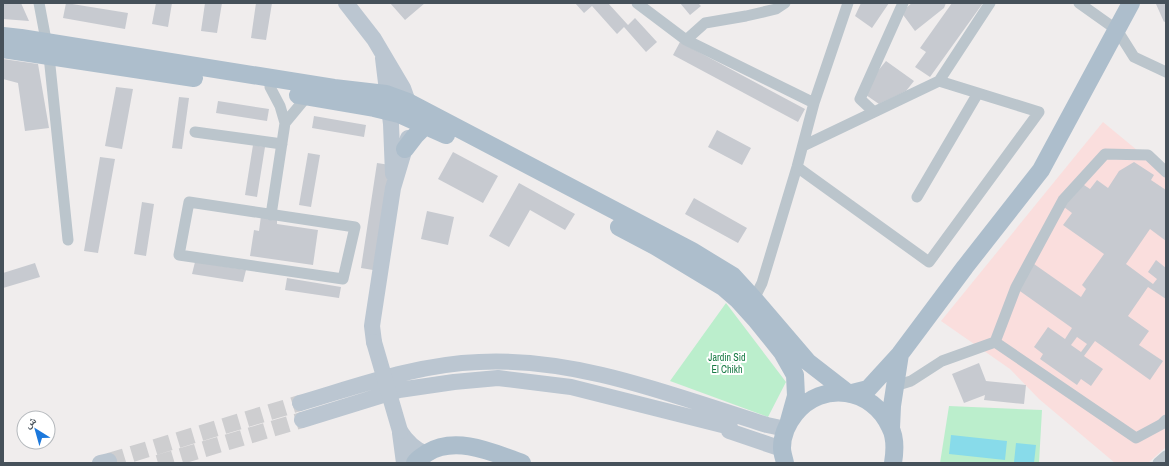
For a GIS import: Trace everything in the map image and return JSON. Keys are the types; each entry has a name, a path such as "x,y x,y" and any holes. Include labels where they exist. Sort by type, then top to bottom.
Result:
{"main road":[{"path":"346,3 365,26 382,52 415,115 415,136 405,149 393,188 372,326 374,342 400,431 404,463"},
{"path":"788,425 800,407 814,398 830,393 850,393 868,389 900,354 965,267 1041,170 1132,3"},
{"path":"3,36 48,49 387,103 415,115 523,168 657,240 733,295 757,321 782,352 795,375 796,396 788,425 784,456 729,431 730,427 571,387 498,378 454,382 399,390 302,420"},
{"path":"3,49 48,49"},
{"path":"382,52 392,139 393,188"},
{"path":"415,115 523,168"},
{"path":"657,240 692,251 733,276 808,362 850,393 868,400 882,412 891,428"},
{"path":"893,463 895,445 891,428 892,406 900,354"},
{"path":"300,403 407,372 440,366 479,362 524,362 625,380 767,425 788,425"},
{"path":"400,431 408,443 417,450 421,458 434,449 457,445 484,449 522,463"}],"street":[{"path":"39,3 48,49 68,240"},
{"path":"637,3 686,40 814,103"},
{"path":"686,40 705,23 776,9 785,3"},
{"path":"754,299 762,283 797,167 814,103 848,3"},
{"path":"874,112 860,99 903,3"},
{"path":"803,146 939,80 990,3"},
{"path":"1079,3 1117,30 1134,57 1166,72"},
{"path":"797,167 929,262 1039,112 939,80"},
{"path":"271,84 285,123 271,215"},
{"path":"285,123 308,90"},
{"path":"917,197 978,93"},
{"path":"195,132 282,144"},
{"path":"895,386 911,382 942,361 995,342 1016,287 1063,200 1105,154 1148,155 1166,172"},
{"path":"189,202 271,215 355,226 343,279 180,255 189,202"},
{"path":"995,342 1136,438 1162,424 1166,420"},
{"path":"1158,463 1166,456"}],"shaded area":[{"path":"1103,122 1166,174 1166,447 1148,463 1115,463 1039,399 1010,369 941,321"}],"green space":[{"name":"Jardin Sid El Chikh","path":"726,303 786,382 768,417 670,381"},
{"path":"949,406 1042,410 1039,463 940,463"}],"water":[{"path":"951,435 1007,441 1005,460 949,454"},
{"path":"1016,443 1036,445 1034,463 1014,462"}],"building":[{"path":"3,3 21,3 29,21 3,19"},
{"path":"66,3 128,13 125,29 63,18"},
{"path":"156,3 172,3 168,27 152,24"},
{"path":"205,3 222,3 217,33 201,31"},
{"path":"256,3 272,3 266,40 251,38"},
{"path":"390,3 425,3 405,20"},
{"path":"575,3 608,3 628,25 635,18 657,42 646,52 624,27 617,34 592,6 584,13"},
{"path":"680,3 698,3 701,6 690,15"},
{"path":"861,3 889,3 872,28 855,16"},
{"path":"912,3 946,3 944,8 915,31 901,12"},
{"path":"952,3 983,3 930,77 915,67 926,52 920,48"},
{"path":"1166,3 1166,21 1164,22 1156,4"},
{"path":"680,42 805,109 798,122 673,55"},
{"path":"3,59 38,64 49,128 25,131 18,83 3,79"},
{"path":"886,61 914,81 906,91 879,104 866,95 877,72"},
{"path":"116,87 133,89 122,149 105,146"},
{"path":"179,97 189,98 182,149 172,148"},
{"path":"218,101 269,109 267,121 216,113"},
{"path":"314,116 366,125 364,137 312,128"},
{"path":"717,130 751,148 742,165 708,147"},
{"path":"253,145 265,147 257,197 245,195"},
{"path":"453,152 498,176 483,203 438,179"},
{"path":"308,153 320,155 311,207 299,205"},
{"path":"100,157 115,159 98,253 84,251"},
{"path":"1134,162 1154,175 1151,180 1166,190 1166,241 1150,229 1126,264 1153,284 1157,279 1148,272 1156,260 1166,268 1166,299 1148,287 1128,316 1149,331 1139,345 1163,361 1150,380 1095,341 1084,356 1103,369 1091,386 1081,379 1077,385 1040,359 1043,354 1034,347 1048,327 1065,339 1072,328 1017,289 1034,264 1081,297 1086,289 1082,285 1104,254 1063,225 1072,213 1064,207 1081,183 1090,189 1097,180 1108,188 1119,171","holes":["1077,337 1087,344 1081,352 1071,345"]},
{"path":"377,163 390,165 373,270 361,268"},
{"path":"519,183 575,214 565,230 530,210 509,247 489,236"},
{"path":"694,198 747,228 738,243 685,214"},
{"path":"142,202 154,204 146,256 134,254"},
{"path":"427,211 454,217 448,245 421,239"},
{"path":"261,216 277,219 277,224 318,230 313,265 250,256 254,230 259,231"},
{"path":"195,262 246,270 243,282 192,274"},
{"path":"35,263 40,277 3,288 3,273"},
{"path":"287,278 341,287 339,298 285,290"},
{"path":"979,363 986,381 1026,385 1024,404 984,400 985,395 964,403 952,374"}],"tunnel":[{"path":"109,461 300,403"},
{"path":"158,463 302,420"}]}
